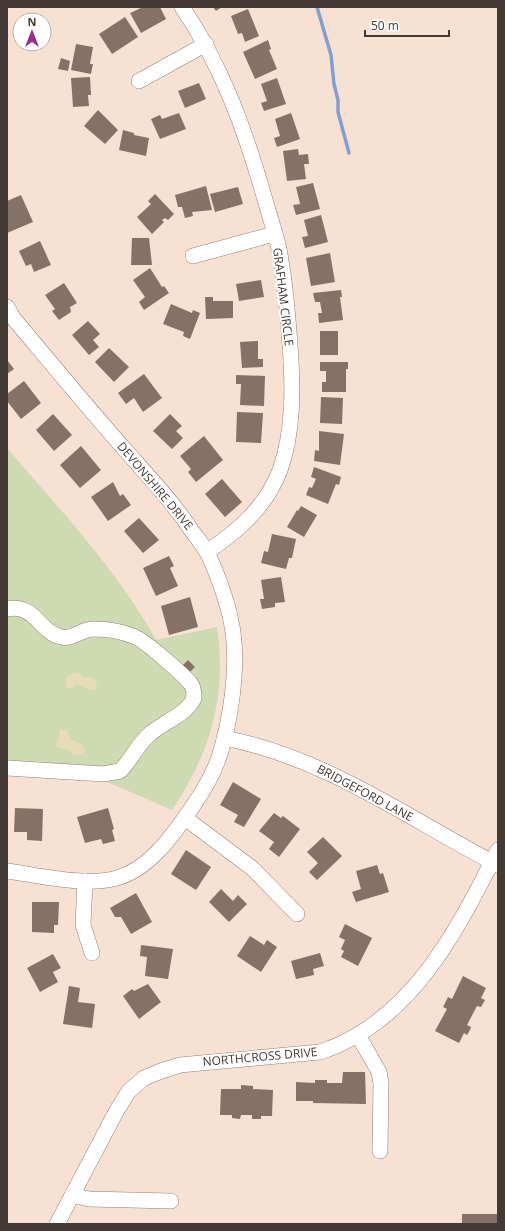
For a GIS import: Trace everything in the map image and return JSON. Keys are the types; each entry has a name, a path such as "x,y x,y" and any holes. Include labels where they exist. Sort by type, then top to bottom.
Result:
{"street":[{"name":"GRAFHAM CIRCLE","path":"182,7 206,44 229,92 242,127 281,259 291,366 292,402 285,454 273,486 249,519 226,539 207,552"},
{"path":"139,81 206,44"},
{"path":"193,256 274,234"},
{"name":"DEVONSHIRE DRIVE","path":"7,308 14,319 93,413 172,503 207,552 225,600 233,633 234,675 230,713 220,754 211,775 185,818 162,846 139,868 114,879 86,881 7,871"},
{"path":"7,609 14,607 24,609 55,635 61,638 94,629 124,633 135,637 183,675 191,684 194,698 186,709 151,732 120,771 103,774 7,768"},
{"name":"BRIDGEFORD LANE","path":"224,738 269,749 320,769 496,859"},
{"path":"185,818 252,868 297,914"},
{"name":"NORTHCROSS DRIVE","path":"57,1224 117,1110 129,1091 144,1078 160,1071 186,1064 320,1052 341,1045 358,1035 389,1014 410,993 459,925 496,859"},
{"path":"86,881 83,925 92,953"},
{"path":"358,1035 379,1072 381,1083 380,1151"},
{"path":"72,1195 89,1199 171,1201"}],"green space":[{"path":"7,448 67,517 105,564 141,614 156,640 217,627 220,652 220,677 213,723 197,767 172,810 105,781 7,774"}],"sand":[{"path":"75,672 80,673 83,678 92,677 97,684 96,689 90,690 77,684 71,689 66,687 66,677"},
{"path":"60,729 67,730 70,739 82,744 85,751 81,755 75,756 67,749 58,748 55,744 59,737"}],"building":[{"path":"143,7 160,7 166,19 141,33 130,13"},
{"path":"213,7 222,7 216,11"},
{"path":"248,9 259,36 245,42 242,33 238,34 231,16"},
{"path":"125,17 138,37 112,54 99,34"},
{"path":"268,40 271,49 269,50 277,69 255,79 243,52"},
{"path":"76,44 93,47 90,64 93,64 91,74 71,70"},
{"path":"61,58 70,61 68,71 58,69"},
{"path":"90,77 91,95 88,95 89,106 73,107 71,78"},
{"path":"277,78 286,104 264,111 261,103 267,101 261,84"},
{"path":"199,83 206,99 185,108 178,91"},
{"path":"98,110 118,130 105,144 84,126"},
{"path":"179,113 186,129 160,139 151,119 160,115 162,119"},
{"path":"291,113 300,139 277,147 274,138 280,136 275,119"},
{"path":"123,130 134,133 134,135 149,138 146,156 119,150"},
{"path":"298,149 299,155 308,154 309,164 304,164 306,179 287,181 283,151"},
{"path":"313,183 320,209 296,215 293,205 300,204 296,187"},
{"path":"206,186 212,210 192,212 193,216 185,218 182,207 178,207 175,195"},
{"path":"238,187 243,204 215,212 210,194"},
{"path":"155,194 174,214 168,220 165,218 162,220 164,222 152,234 137,217 151,204 148,201"},
{"path":"21,195 33,222 7,233 7,201"},
{"path":"321,215 328,242 305,248 302,237 308,236 304,220"},
{"path":"132,238 149,238 152,265 131,265"},
{"path":"40,241 51,265 34,272 31,264 26,266 19,251"},
{"path":"330,253 335,282 311,286 306,258"},
{"path":"150,268 162,287 164,286 169,293 144,310 139,302 145,297 133,280"},
{"path":"261,280 264,297 239,301 236,284"},
{"path":"64,283 77,303 70,307 71,312 59,320 52,311 55,309 45,295"},
{"path":"341,290 342,297 340,297 343,320 319,323 318,313 322,313 320,302 315,302 313,293"},
{"path":"205,297 213,297 213,301 233,301 233,318 206,319"},
{"path":"171,304 192,313 193,310 200,313 190,339 183,336 184,332 163,324"},
{"path":"88,321 100,334 93,340 99,347 89,355 72,335"},
{"path":"320,331 338,331 338,355 320,355"},
{"path":"258,341 258,359 263,359 263,367 242,368 240,342"},
{"path":"109,348 129,367 114,382 95,362"},
{"path":"7,360 14,369 7,374"},
{"path":"320,362 348,362 348,369 346,369 346,392 322,392 322,382 326,382 326,371 320,371"},
{"path":"144,374 162,398 143,412 134,398 126,404 118,393"},
{"path":"236,375 265,376 264,406 240,405 241,384 236,384"},
{"path":"24,381 41,403 21,419 7,401 7,394"},
{"path":"321,397 343,398 342,424 320,423"},
{"path":"237,412 263,413 261,443 236,442"},
{"path":"53,414 72,435 54,451 36,430"},
{"path":"170,414 182,426 176,431 183,438 172,449 153,431"},
{"path":"319,431 344,434 340,465 314,461 315,450 319,451"},
{"path":"204,436 223,460 196,482 188,472 191,469 180,456"},
{"path":"81,446 101,470 80,488 60,465"},
{"path":"314,467 341,477 339,485 336,484 328,504 306,495 309,487 312,488 316,479 311,477"},
{"path":"222,479 242,502 225,517 205,494"},
{"path":"113,482 120,496 123,494 131,505 108,521 91,497"},
{"path":"301,506 317,515 304,537 287,527"},
{"path":"139,518 159,540 143,553 124,531"},
{"path":"272,534 296,539 292,558 289,558 286,569 261,563 264,551 268,552"},
{"path":"169,556 174,566 170,568 178,586 156,596 143,568"},
{"path":"281,577 285,602 275,603 275,607 262,609 260,599 264,599 261,580"},
{"path":"190,597 198,627 169,635 161,606"},
{"path":"188,660 195,667 188,674 181,667"},
{"path":"233,782 261,799 244,827 234,822 238,815 220,805"},
{"path":"15,808 43,809 42,841 27,840 27,832 14,832"},
{"path":"108,808 114,829 112,830 115,841 103,844 101,839 85,843 77,817"},
{"path":"274,813 281,818 283,816 300,829 279,857 269,849 274,842 259,831"},
{"path":"323,837 342,856 317,880 309,872 318,863 307,852"},
{"path":"186,850 211,867 196,890 171,874"},
{"path":"377,865 380,874 383,873 389,892 356,902 352,892 361,889 356,871"},
{"path":"221,889 233,901 238,895 247,904 229,922 209,902"},
{"path":"136,893 152,922 131,934 121,917 115,917 110,908"},
{"path":"32,902 59,902 58,925 54,925 54,933 32,932"},
{"path":"345,924 372,938 358,966 341,957 344,951 341,949 345,940 339,937"},
{"path":"250,936 264,945 267,940 277,947 261,972 237,956"},
{"path":"141,945 173,949 168,979 145,976 147,957 140,956"},
{"path":"320,953 324,966 313,969 314,975 296,979 291,961"},
{"path":"53,954 61,968 53,972 58,982 40,992 27,968"},
{"path":"463,976 486,988 481,998 485,1000 481,1007 477,1006 467,1025 471,1027 470,1030 467,1035 464,1033 459,1043 435,1031 447,1009 443,1007 448,997 452,999"},
{"path":"148,984 161,1002 139,1019 123,996 132,989 134,991"},
{"path":"69,986 80,988 78,1002 95,1004 92,1028 63,1024"},
{"path":"343,1072 365,1072 366,1104 313,1103 313,1101 296,1101 296,1082 315,1083 315,1080 327,1080 327,1083 342,1083"},
{"path":"241,1085 253,1086 253,1089 273,1090 272,1116 261,1116 261,1119 252,1119 252,1115 241,1115 240,1119 232,1118 232,1115 220,1115 221,1089 241,1089"},
{"path":"462,1214 498,1214 498,1224 462,1224"}],"waterway":[{"path":"317,7 331,55 334,84 338,100 338,112 349,153"}]}
